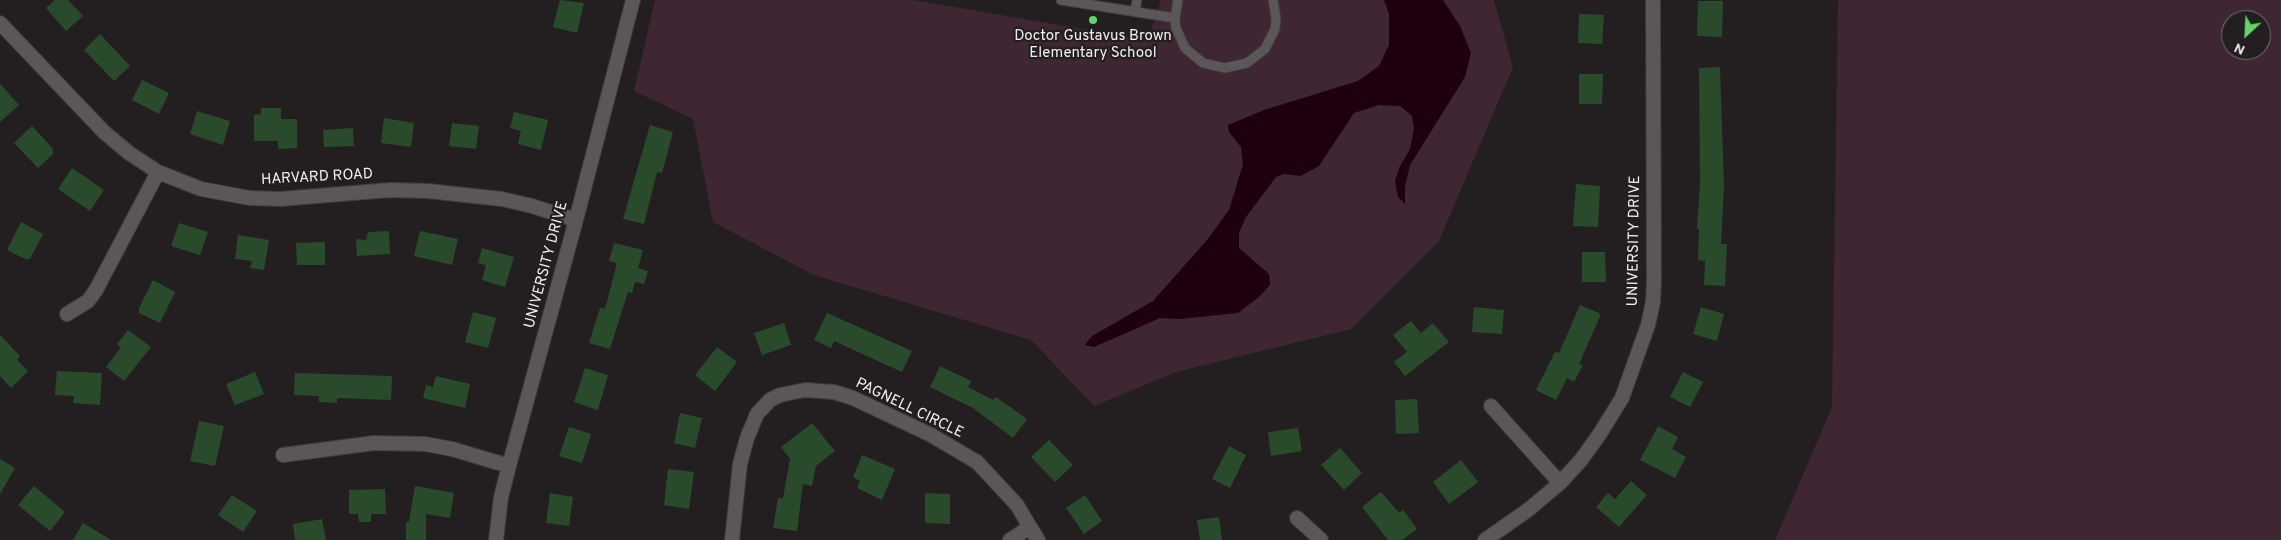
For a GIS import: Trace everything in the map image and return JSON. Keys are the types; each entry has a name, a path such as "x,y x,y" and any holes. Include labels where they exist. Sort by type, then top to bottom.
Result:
{"street":[{"name":"UNIVERSITY DRIVE","path":"496,540 501,497 633,0"},
{"name":"UNIVERSITY DRIVE","path":"1485,540 1528,510 1560,483 1581,460 1599,436 1622,398 1638,358 1653,302 1653,0"},
{"name":"HARVARD ROAD","path":"0,23 104,132 129,153 158,172 202,189 250,198 280,198 390,190 428,191 502,199 576,220"},
{"path":"67,314 88,301 100,284 158,172"},
{"name":"PAGNELL CIRCLE","path":"732,540 740,464 747,438 757,414 770,400 780,395 805,390 834,392 853,398 954,447 978,462 1017,505 1038,540"},
{"path":"1491,406 1560,483"},
{"path":"283,455 374,443 424,444 452,449 509,466"},
{"path":"1297,518 1321,540"},
{"path":"1010,540 1030,526"}],"lane":[{"path":"1061,0 1175,18"},
{"path":"1136,12 1137,0"},
{"path":"1178,0 1175,18 1179,38 1193,56 1214,66 1236,67 1257,57 1271,40 1276,18 1273,0"}],"shaded area":[{"path":"655,0 913,0 1148,40 1161,0 1494,0 1513,67 1439,241 1351,329 1176,372 1094,406 1031,340 814,275 713,222 693,119 634,91"},
{"path":"1384,0 1443,0 1460,26 1471,53 1465,77 1410,165 1405,186 1405,204 1398,197 1395,181 1399,168 1410,149 1414,129 1412,116 1400,106 1379,105 1354,113 1319,166 1301,176 1284,174 1276,177 1246,217 1239,233 1239,248 1269,274 1270,285 1259,297 1238,313 1179,319 1160,318 1094,347 1085,345 1092,336 1153,301 1207,240 1229,210 1243,164 1241,147 1229,132 1228,125 1264,110 1358,81 1379,66 1389,45 1389,14"},
{"path":"1838,0 2281,0 2281,540 1775,540 1832,407"}],"building":[{"path":"55,0 68,0 83,16 66,31 46,8"},
{"path":"560,0 584,3 577,33 553,27"},
{"path":"1698,1 1723,1 1722,37 1697,36"},
{"path":"1579,14 1604,15 1602,44 1578,43"},
{"path":"100,34 130,66 114,81 84,50"},
{"path":"1720,67 1724,186 1721,244 1727,244 1725,286 1704,285 1705,261 1698,260 1699,229 1697,229 1700,184 1699,68"},
{"path":"1579,74 1603,74 1602,104 1579,104"},
{"path":"142,80 169,93 159,114 132,100"},
{"path":"0,84 19,105 0,122"},
{"path":"261,108 281,108 281,119 297,119 297,148 278,149 278,141 254,141 254,115 261,114"},
{"path":"197,111 230,121 223,145 190,134"},
{"path":"514,112 548,120 541,150 518,144 521,131 510,128"},
{"path":"384,118 414,123 411,147 381,143"},
{"path":"452,123 479,126 476,149 449,146"},
{"path":"650,125 673,132 662,173 657,172 644,224 623,219"},
{"path":"32,126 53,149 53,154 38,168 14,143"},
{"path":"353,128 354,146 324,147 323,130"},
{"path":"72,168 104,190 90,211 58,189"},
{"path":"1576,184 1600,186 1598,227 1573,226"},
{"path":"21,222 43,234 30,259 25,259 7,250"},
{"path":"179,223 208,232 200,255 171,246"},
{"path":"389,231 390,254 357,256 356,239 366,240 368,232"},
{"path":"420,231 458,239 452,265 414,256"},
{"path":"238,235 269,240 264,270 250,268 252,261 235,259"},
{"path":"325,242 325,265 297,265 296,243"},
{"path":"614,243 643,250 638,268 648,271 644,284 635,282 632,293 628,292 610,349 589,343 600,308 605,309 617,263 609,261"},
{"path":"482,248 514,257 505,287 482,280 486,265 478,263"},
{"path":"1582,252 1605,252 1606,282 1582,282"},
{"path":"153,280 175,292 160,323 139,313 139,308"},
{"path":"1580,305 1601,314 1579,364 1583,365 1574,382 1567,378 1556,400 1536,390 1555,352 1559,353"},
{"path":"1474,307 1504,310 1502,334 1472,332"},
{"path":"1701,307 1724,314 1717,341 1693,334"},
{"path":"473,312 496,318 488,348 465,342"},
{"path":"827,313 912,351 902,372 834,341 831,348 814,340"},
{"path":"1411,321 1421,333 1433,323 1449,342 1405,376 1394,362 1407,352 1393,335"},
{"path":"784,323 791,345 762,355 754,333"},
{"path":"128,330 151,347 124,381 106,367 121,347 117,344"},
{"path":"0,335 20,356 17,360 28,371 11,388 0,376"},
{"path":"717,347 737,362 715,391 695,375"},
{"path":"940,366 971,381 968,387 993,400 996,397 1027,419 1013,438 973,408 930,387"},
{"path":"585,368 608,375 598,410 574,402"},
{"path":"57,371 102,373 100,405 73,403 74,396 55,395"},
{"path":"255,372 264,394 235,405 226,384"},
{"path":"1683,372 1703,382 1690,407 1670,397"},
{"path":"295,373 392,376 391,400 337,398 337,403 319,402 319,396 294,395"},
{"path":"436,376 470,384 465,408 423,398 426,385 433,387"},
{"path":"1417,399 1419,433 1396,434 1395,400"},
{"path":"680,413 702,418 695,448 674,443"},
{"path":"199,421 224,426 215,466 190,461"},
{"path":"812,423 835,451 816,466 812,486 803,484 797,531 773,528 778,498 783,498 790,459 781,447"},
{"path":"1658,426 1678,437 1672,449 1686,457 1675,478 1640,460"},
{"path":"569,427 591,434 582,463 559,456"},
{"path":"1298,428 1302,451 1271,456 1268,432"},
{"path":"1049,440 1073,465 1055,482 1031,457"},
{"path":"1229,446 1246,455 1230,488 1212,479"},
{"path":"1340,448 1362,473 1344,490 1321,465"},
{"path":"862,455 895,469 882,500 857,488 860,481 853,477"},
{"path":"0,459 15,468 0,494"},
{"path":"1461,460 1478,482 1449,504 1433,482"},
{"path":"668,469 694,472 689,509 664,505"},
{"path":"1631,481 1647,495 1619,527 1596,507 1608,493 1615,499"},
{"path":"34,486 65,512 50,531 18,505"},
{"path":"415,486 454,493 450,518 426,514 426,540 406,540 406,522 409,522"},
{"path":"385,489 386,514 371,514 371,522 359,522 358,514 349,514 349,490"},
{"path":"1381,492 1399,513 1403,510 1417,529 1402,540 1388,540 1362,507"},
{"path":"550,493 573,497 569,526 546,523"},
{"path":"925,493 950,494 950,524 925,523"},
{"path":"232,495 257,511 243,532 218,515"},
{"path":"1085,495 1102,521 1084,534 1066,508"},
{"path":"1219,517 1222,540 1200,540 1197,520"},
{"path":"322,519 326,540 295,540 293,524"},
{"path":"83,523 111,540 73,540"}],"place":[{"name":"Doctor Gustavus Brown Elementary School","path":"1093,20"}]}
